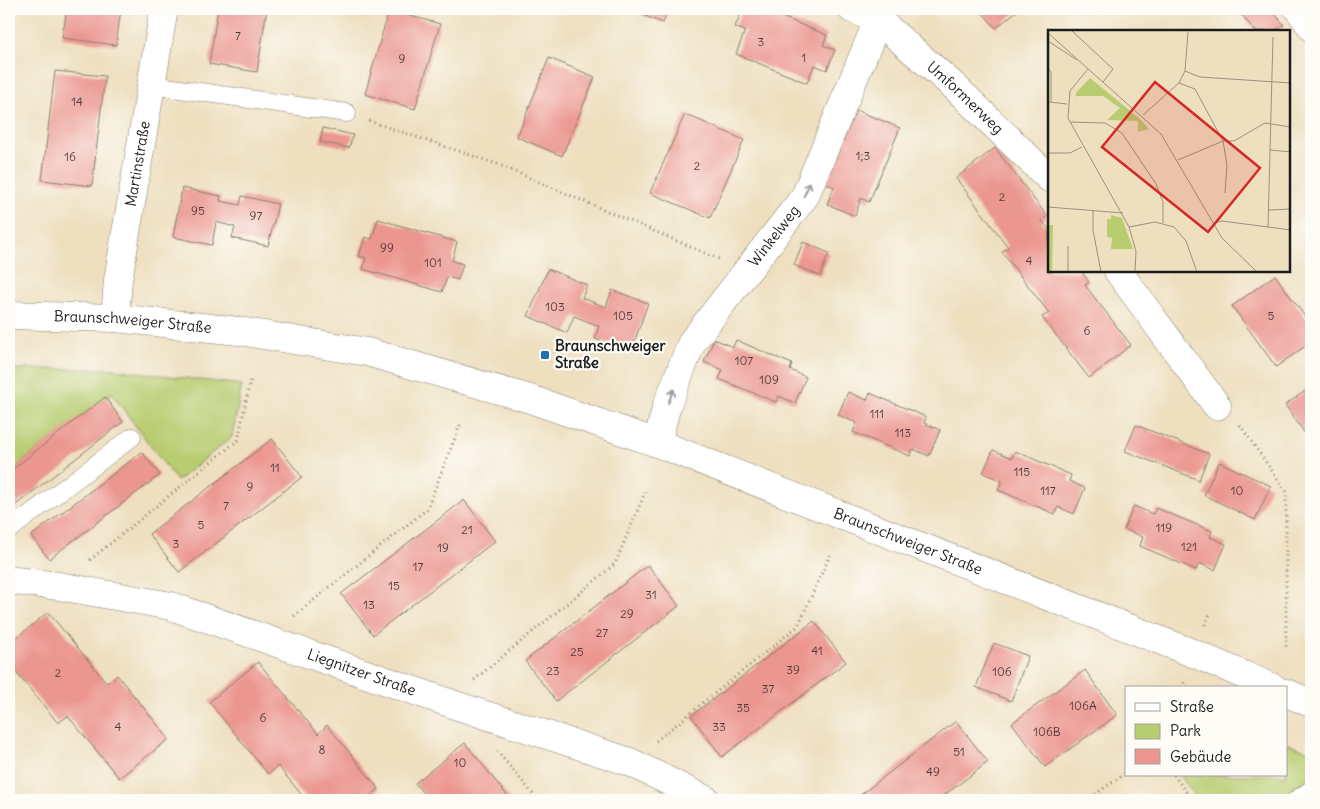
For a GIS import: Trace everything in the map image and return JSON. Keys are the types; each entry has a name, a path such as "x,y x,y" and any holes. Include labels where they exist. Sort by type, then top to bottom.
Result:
{"street":[{"name":"Martinstraße","path":"115,318 118,280 164,9"},
{"name":"Umformerweg","path":"852,9 885,14 956,88 1048,177"},
{"name":"Winkelweg","path":"656,443 667,404 692,342 805,196 885,14"},
{"path":"1119,272 1216,406"},
{"name":"Braunschweiger Straße","path":"9,315 115,318 239,331 367,352 530,399 656,443 1185,651 1269,686"},
{"name":"Liegnitzer Straße","path":"9,582 59,586 170,606 458,706 630,762 706,800"},
{"path":"1288,694 1311,703"}],"lane":[{"path":"1292,9 1311,34"},
{"path":"152,86 347,113"},
{"path":"9,530 132,437"},
{"path":"1296,800 1311,790"}],"path":[{"path":"347,113 497,164 748,271"},
{"path":"59,586 238,440 251,377"},
{"path":"1216,406 1237,421 1286,490 1286,647"},
{"path":"266,639 426,509 460,425"},
{"path":"458,706 468,685 615,564 647,488"},
{"path":"630,762 798,626 830,555"},
{"path":"1087,800 1125,774"},
{"path":"1175,776 1192,800"}],"green space":[{"path":"9,369 113,369 242,385 232,437 177,481 111,393 9,472"},
{"path":"1288,744 1311,752 1311,778 1278,800 1198,800 1181,776 1288,776"}],"building":[{"path":"67,9 121,9 116,45 62,38"},
{"path":"218,9 267,9 257,72 209,64"},
{"path":"627,9 669,9 663,23"},
{"path":"743,9 753,12 754,9 762,9 827,35 823,45 835,50 827,70 814,65 807,83 736,54 745,31 735,27"},
{"path":"979,9 1019,9 996,28"},
{"path":"1237,9 1271,9 1284,25 1276,30 1254,30"},
{"path":"389,10 440,24 415,109 365,94"},
{"path":"549,58 595,77 562,156 517,137"},
{"path":"55,71 105,76 92,186 42,180"},
{"path":"856,110 900,128 869,202 861,198 855,216 827,204 834,187 825,183"},
{"path":"685,114 744,140 710,218 650,193"},
{"path":"323,128 353,135 349,148 320,142"},
{"path":"995,148 1047,216 1042,221 1048,228 1048,272 1082,272 1089,282 1085,285 1131,345 1089,378 1042,317 1049,313 1002,252 1008,247 956,178"},
{"path":"182,188 221,196 220,201 240,205 242,196 278,204 268,246 232,238 235,227 216,222 212,245 173,237"},
{"path":"378,219 457,242 452,261 463,264 458,280 447,277 442,292 363,269 366,258 359,256 365,237 372,239"},
{"path":"803,242 829,253 820,276 794,265"},
{"path":"548,269 587,285 582,298 606,307 612,290 648,303 631,351 595,339 599,326 574,316 567,333 528,316"},
{"path":"1275,275 1311,325 1311,342 1276,367 1232,306"},
{"path":"714,339 733,347 736,340 792,364 790,370 806,377 795,403 779,396 776,402 719,379 723,370 704,362"},
{"path":"1311,387 1311,442 1285,405"},
{"path":"848,392 867,400 870,393 926,417 924,423 940,430 929,456 913,449 910,456 853,432 857,423 838,415"},
{"path":"105,397 123,422 9,510 9,472"},
{"path":"1136,425 1209,454 1199,480 1125,451"},
{"path":"272,439 302,477 179,572 149,534"},
{"path":"993,450 1012,458 1015,451 1071,475 1069,481 1085,488 1074,514 1058,507 1055,514 998,490 1002,481 983,473"},
{"path":"142,452 160,475 49,559 31,536"},
{"path":"1219,462 1271,486 1255,520 1204,495"},
{"path":"464,500 495,541 373,635 341,594"},
{"path":"1134,506 1153,514 1156,508 1212,531 1210,537 1226,544 1215,570 1199,563 1196,570 1140,546 1143,537 1124,529"},
{"path":"648,565 679,606 556,701 525,661"},
{"path":"48,612 107,683 117,675 169,739 119,778 68,716 58,723 9,664 9,644"},
{"path":"814,621 846,662 722,757 691,716"},
{"path":"994,643 1028,656 1011,701 976,687"},
{"path":"258,662 318,734 327,725 379,789 365,800 306,800 278,766 268,774 209,702"},
{"path":"1085,670 1117,715 1045,767 1012,723"},
{"path":"956,721 988,762 938,800 854,800"},
{"path":"465,743 511,800 429,800 415,783"}],"place":[{"name":"Braunschweiger Straße","path":"545,355"}]}
